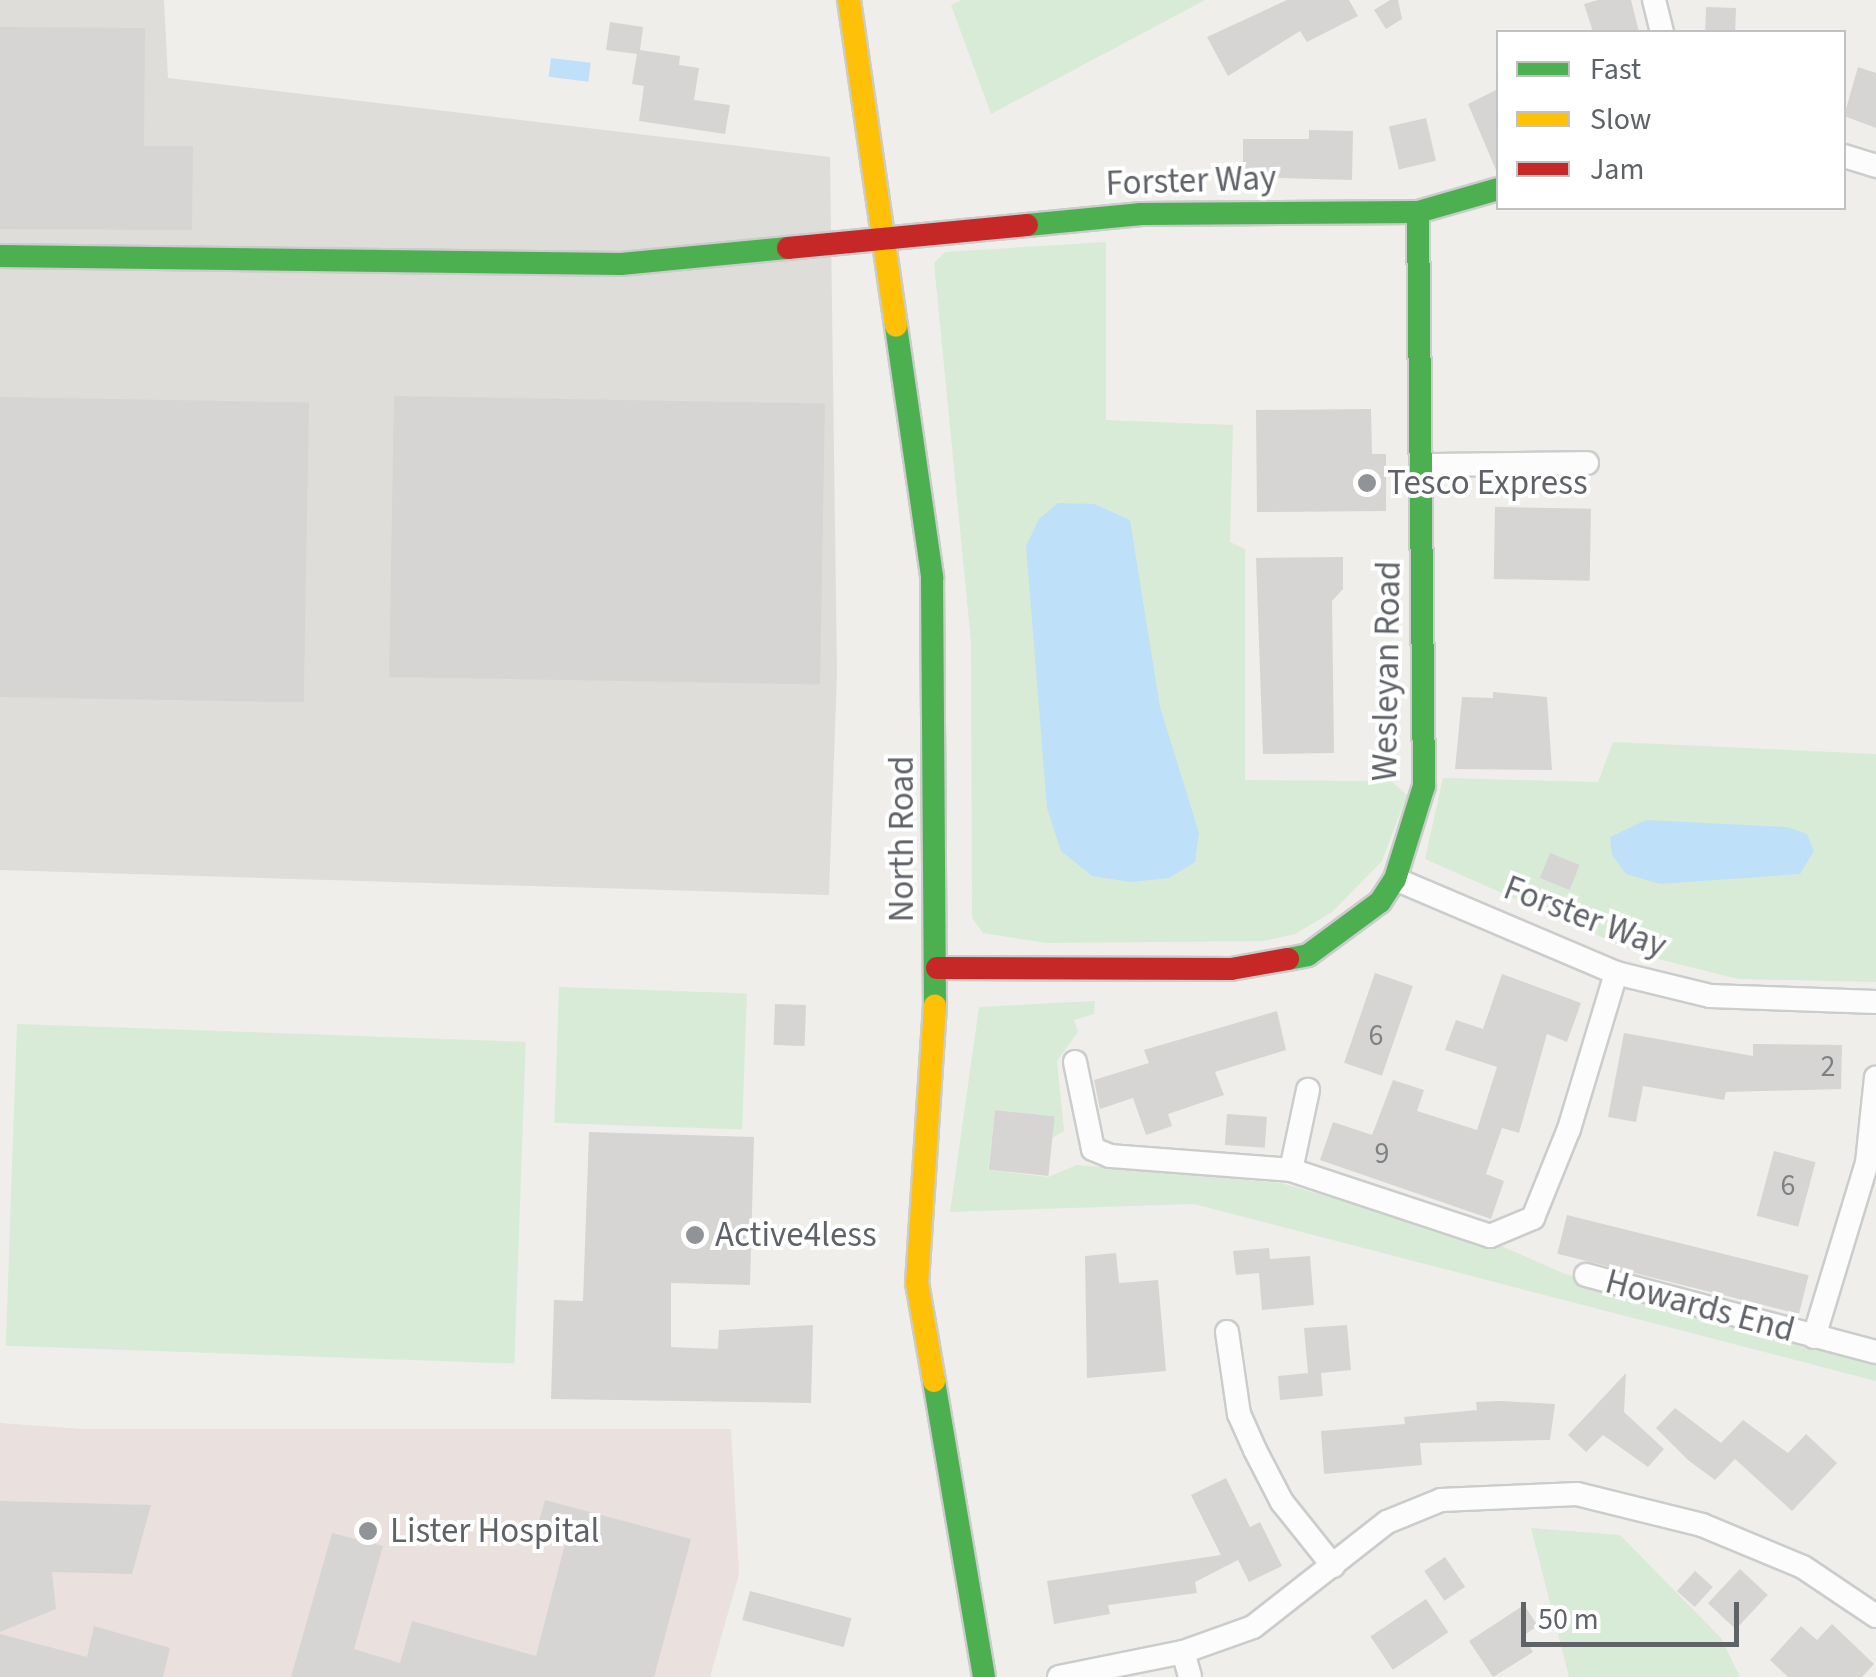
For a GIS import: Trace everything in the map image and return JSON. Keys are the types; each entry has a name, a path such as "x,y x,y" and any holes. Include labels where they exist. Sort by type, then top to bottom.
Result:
{"street":[{"name":"North Road","path":"850,0 932,576 937,968 916,1283 984,1677"},
{"path":"1654,0 1662,30"},
{"path":"1846,157 1876,166"},
{"name":"Forster Way","path":"0,256 621,264 1141,214 1418,212 1496,190"},
{"name":"Wesleyan Road","path":"937,968 1231,969 1308,955 1380,902 1395,879 1424,786 1424,465 1418,212"},
{"path":"1424,465 1587,463"},
{"name":"Forster Way","path":"1395,879 1616,973 1710,996 1876,1002"},
{"path":"1075,1062 1093,1149 1110,1156 1291,1170 1490,1236 1514,1230 1533,1218 1569,1129 1616,973"},
{"name":"Howards End","path":"1814,1337 1867,1162 1876,1077"},
{"path":"1291,1170 1308,1090"},
{"name":"Howards End","path":"1586,1275 1876,1352"},
{"path":"1227,1332 1239,1414 1255,1450 1282,1502 1333,1566"},
{"path":"1060,1677 1183,1652 1253,1627 1415,1507 1441,1500 1577,1494 1702,1525 1803,1567 1876,1616"},
{"path":"1183,1652 1190,1677"}],"shaded area":[{"path":"0,0 164,0 168,78 830,157 837,673 829,895 0,870"},
{"name":"Lister Hospital","path":"0,1423 83,1429 731,1429 739,1574 710,1677 0,1677"}],"green space":[{"path":"962,0 1205,0 991,114 951,5"},
{"path":"1106,242 1106,420 1233,425 1230,542 1245,549 1245,780 1391,781 1407,795 1382,861 1332,912 1295,934 1264,941 1046,943 983,933 972,918 971,642 934,263 945,252"},
{"path":"1613,742 1876,754 1876,982 1738,979 1642,955 1425,859 1443,778 1598,782"},
{"path":"559,987 747,994 742,1129 554,1123"},
{"path":"1095,1001 1094,1014 1074,1020 1078,1032 1057,1061 1064,1131 1052,1138 1054,1116 995,1110 988,1170 1048,1177 1077,1165 1281,1183 1499,1245 1565,1274 1876,1362 1876,1381 1194,1204 950,1212 979,1007"},
{"path":"17,1024 526,1042 514,1364 6,1346"},
{"path":"1531,1528 1620,1535 1721,1638 1740,1677 1569,1677"}],"water":[{"path":"551,58 591,63 588,82 549,77"},
{"path":"1058,503 1094,504 1130,520 1160,707 1199,833 1195,862 1169,878 1131,882 1092,876 1061,851 1047,808 1026,546 1039,519"},
{"path":"1646,820 1787,827 1807,834 1814,851 1800,874 1660,884 1626,874 1612,855 1610,837"}],"building":[{"path":"1287,0 1349,0 1358,16 1307,42 1300,31 1228,76 1207,37"},
{"path":"1390,0 1398,0 1402,19 1386,29 1374,10"},
{"path":"1631,0 1638,30 1592,30 1584,4"},
{"path":"1706,7 1736,8 1735,30 1705,30"},
{"path":"610,22 643,27 640,50 680,56 679,65 699,68 694,100 730,105 725,134 639,121 644,86 632,84 637,54 606,50"},
{"path":"0,27 145,28 144,146 193,146 192,230 0,229"},
{"path":"1858,67 1876,73 1876,128 1846,117"},
{"path":"1496,90 1496,170 1468,104"},
{"path":"1426,118 1436,161 1399,169 1389,127"},
{"path":"1309,130 1353,131 1352,180 1243,177 1243,139 1309,139"},
{"path":"394,396 825,404 820,684 389,677"},
{"path":"0,397 309,402 304,702 0,697"},
{"path":"1371,409 1372,454 1386,454 1386,511 1257,512 1256,410"},
{"path":"1495,507 1591,509 1590,581 1494,579"},
{"path":"1343,557 1343,589 1332,601 1334,753 1263,754 1256,558"},
{"path":"1493,692 1547,697 1552,770 1455,769 1462,697 1493,698"},
{"path":"1550,853 1580,865 1570,890 1540,878"},
{"path":"1375,973 1413,986 1382,1076 1344,1063"},
{"path":"1502,974 1581,1003 1567,1042 1547,1034 1519,1133 1502,1128 1486,1174 1504,1181 1491,1219 1320,1160 1333,1122 1372,1135 1393,1080 1424,1090 1417,1111 1477,1130 1497,1067 1445,1050 1456,1020 1483,1029"},
{"path":"775,1004 806,1005 805,1046 774,1045"},
{"path":"1277,1011 1286,1050 1215,1072 1224,1095 1168,1114 1172,1126 1146,1135 1133,1098 1100,1109 1094,1080 1149,1063 1144,1050"},
{"path":"1624,1033 1753,1056 1753,1044 1842,1045 1841,1089 1726,1092 1724,1100 1643,1086 1636,1122 1608,1117"},
{"path":"995,1110 1055,1116 1048,1176 989,1170"},
{"path":"1227,1114 1267,1117 1265,1148 1225,1145"},
{"path":"589,1132 754,1137 750,1285 671,1283 671,1347 718,1349 719,1330 813,1325 811,1403 551,1399 554,1300 583,1301"},
{"path":"1774,1151 1816,1162 1798,1227 1757,1216"},
{"path":"1567,1215 1809,1275 1799,1314 1557,1254"},
{"path":"1269,1248 1270,1259 1310,1256 1314,1305 1262,1310 1259,1273 1236,1275 1233,1251"},
{"path":"1116,1253 1119,1283 1158,1280 1166,1371 1087,1378 1085,1256"},
{"path":"1347,1325 1351,1370 1321,1373 1323,1396 1280,1400 1278,1376 1308,1373 1304,1328"},
{"path":"1626,1373 1624,1412 1664,1449 1648,1467 1603,1435 1586,1452 1568,1435"},
{"path":"1476,1402 1555,1404 1550,1440 1420,1443 1422,1465 1324,1474 1321,1431 1405,1424 1404,1417 1477,1410"},
{"path":"1675,1408 1721,1443 1743,1420 1788,1453 1806,1434 1837,1463 1792,1511 1735,1459 1715,1480 1688,1460 1656,1428"},
{"path":"1226,1478 1250,1527 1260,1522 1282,1566 1249,1582 1238,1560 1195,1582 1197,1593 1108,1605 1110,1614 1054,1624 1047,1581 1221,1555 1191,1495"},
{"path":"545,1500 691,1539 654,1677 291,1677 332,1533 383,1546 354,1649 400,1663 412,1621 536,1656 566,1540 536,1532"},
{"path":"0,1501 151,1505 132,1574 52,1572 56,1609 0,1632"},
{"path":"1445,1557 1465,1587 1444,1601 1424,1571"},
{"path":"1740,1569 1768,1595 1736,1629 1708,1603"},
{"path":"1695,1571 1713,1587 1695,1607 1677,1591"},
{"path":"750,1591 851,1618 844,1647 742,1620"},
{"path":"1426,1599 1448,1632 1393,1670 1370,1636"},
{"path":"1524,1605 1538,1626 1523,1636 1533,1652 1493,1677 1469,1641"},
{"path":"1832,1624 1874,1664 1862,1677 1788,1677 1770,1660 1801,1626 1817,1640"},
{"path":"94,1626 170,1648 163,1677 0,1677 0,1634 87,1657"}],"traffic: fast":[{"path":"1027,225 1141,214 1418,212 1496,190"},
{"path":"1288,959 1308,955 1380,902 1395,879 1424,786 1418,212"},
{"path":"0,256 621,264 788,248"},
{"path":"896,326 932,577 935,1006"},
{"path":"934,1381 984,1677"}],"traffic: slow":[{"path":"849,0 896,326"},
{"path":"934,1381 917,1283 935,1006"}],"traffic: jam":[{"path":"788,248 1027,225"},
{"path":"937,968 1231,969 1288,959"}],"place":[{"name":"Tesco Express","path":"1367,483"},
{"name":"Active4less","path":"695,1235"},
{"name":"Lister Hospital","path":"368,1531"}]}
